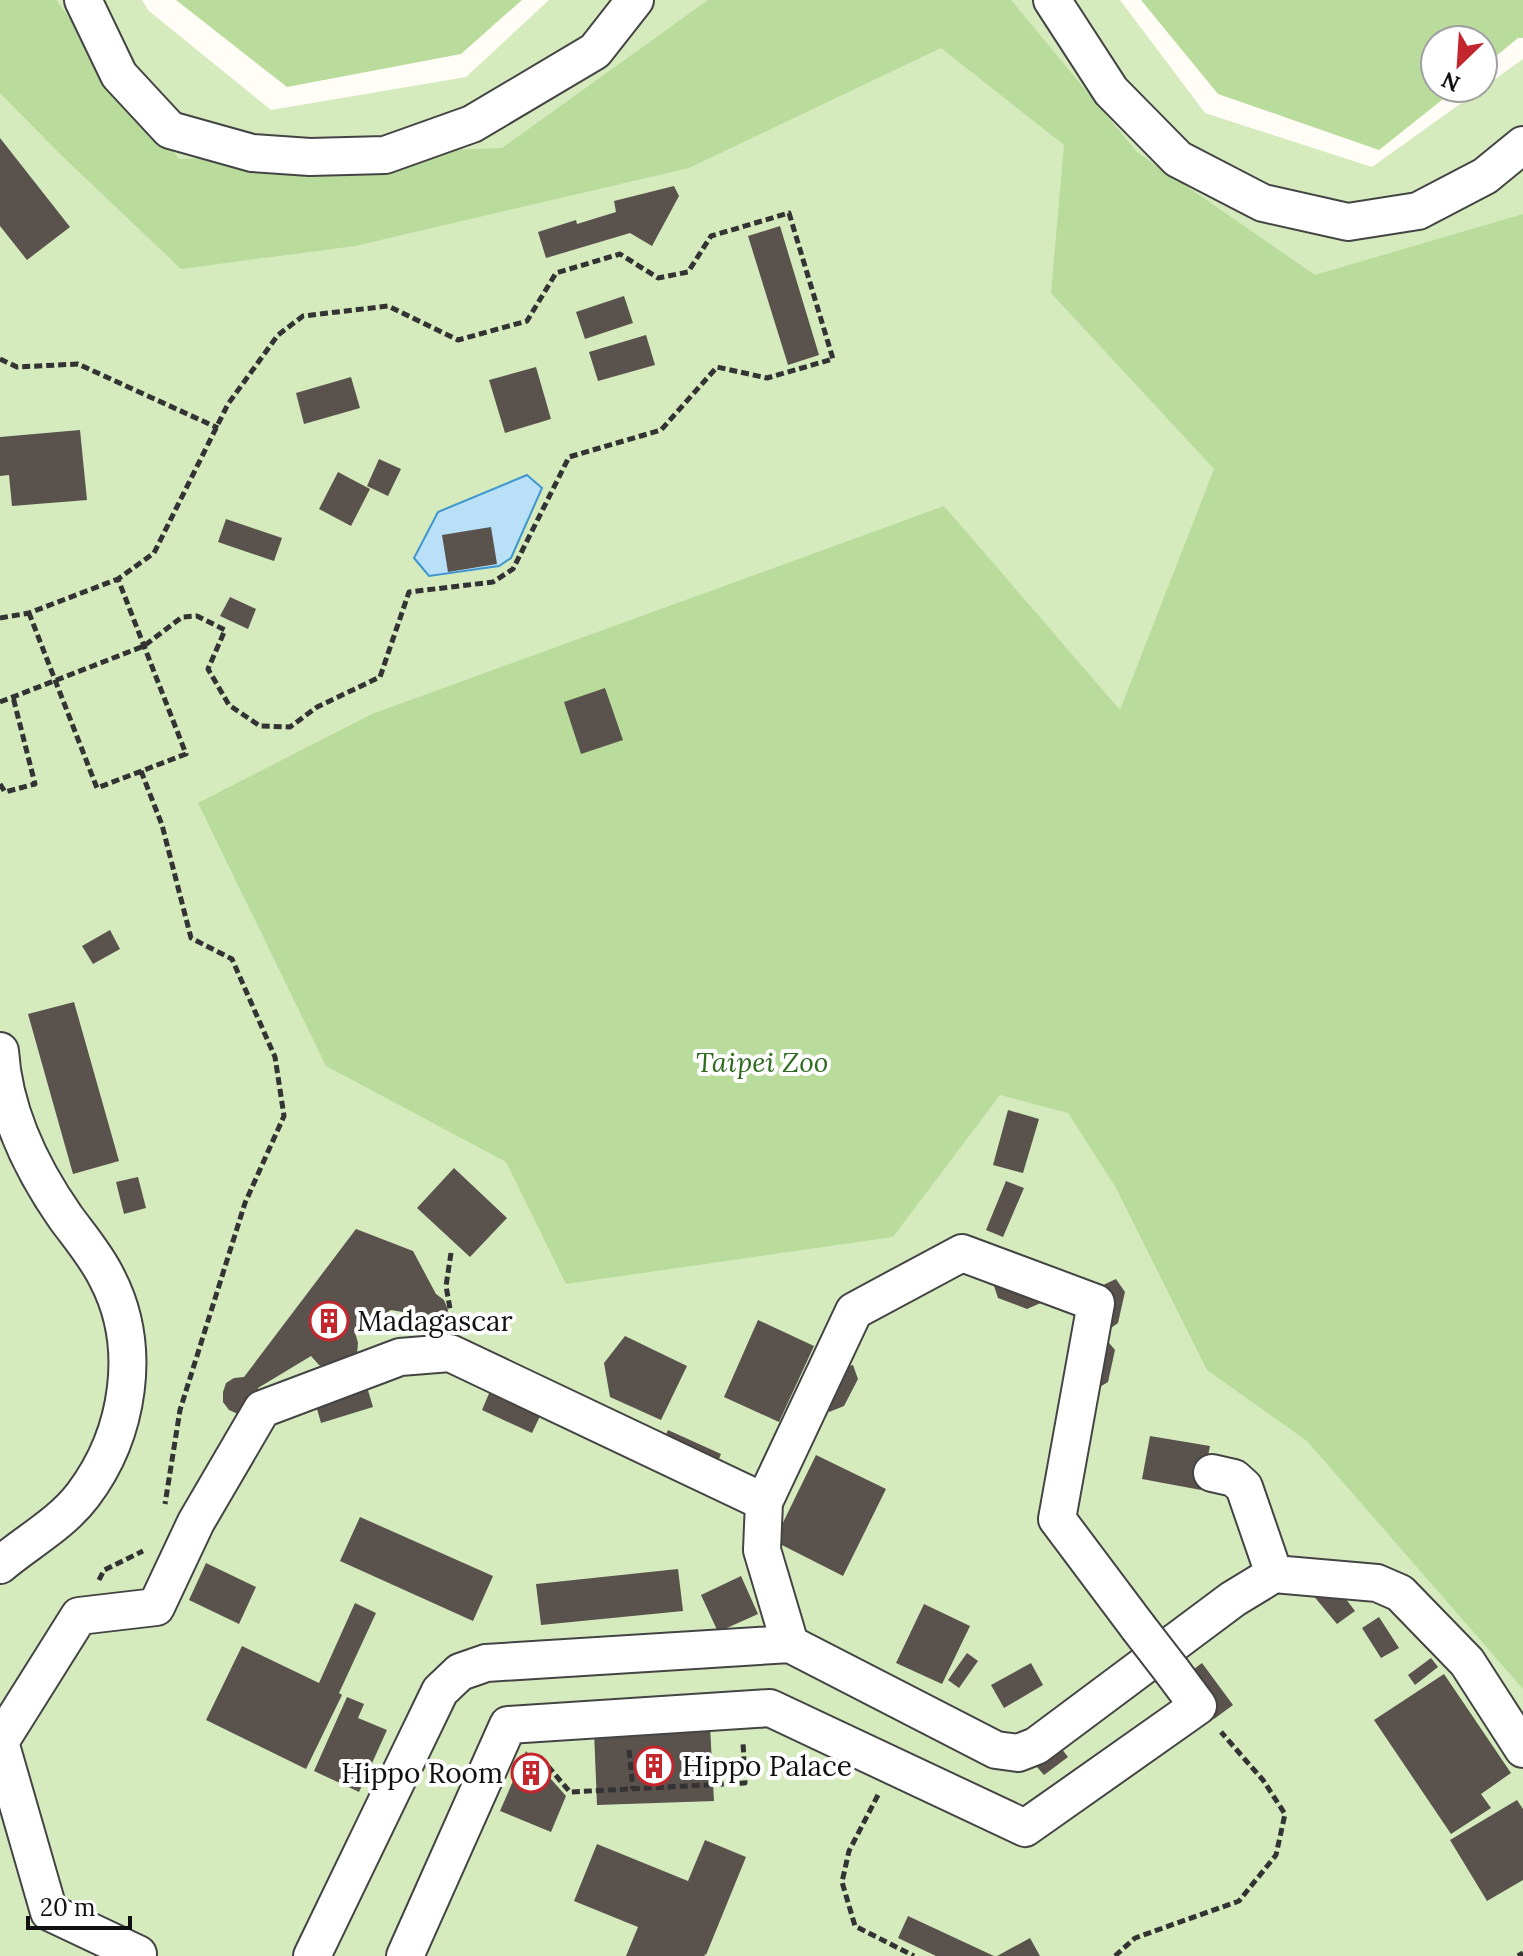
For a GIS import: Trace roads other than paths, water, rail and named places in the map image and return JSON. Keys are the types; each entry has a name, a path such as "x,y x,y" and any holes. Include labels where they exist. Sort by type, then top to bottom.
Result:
{"street":[{"path":"83,0 119,75 170,130 252,153 310,157 385,155 472,124 595,51 635,0"},
{"path":"1052,0 1111,91 1178,159 1263,203 1348,222 1418,211 1485,176 1523,145"},
{"path":"0,1051 2,1082 23,1147 55,1202 107,1276 121,1309 127,1389 119,1429 103,1465 82,1497 0,1565"},
{"path":"405,1956 508,1725 770,1708 1025,1828 1198,1706 1057,1519 1096,1303 962,1253 854,1311 764,1502 762,1550 790,1644"},
{"path":"139,1955 49,1912 0,1742 79,1616 156,1607 196,1522 262,1409 400,1357 450,1353 764,1502"},
{"path":"1212,1473 1234,1478 1244,1487 1274,1574"},
{"path":"312,1956 440,1691 460,1672 486,1663 790,1644 996,1750 1018,1753 1036,1746 1233,1599 1274,1574 1377,1583 1400,1593 1467,1662 1523,1749"}],"water":[{"path":"527,475 542,488 511,558 499,566 429,576 414,558 438,512"}],"place":[{"name":"Madagascar","path":"329,1321"},
{"name":"Hippo Palace","path":"654,1766"},
{"name":"Hippo Room","path":"531,1773"}],"park label":[{"name":"Taipei Zoo","path":"762,1062"}]}
